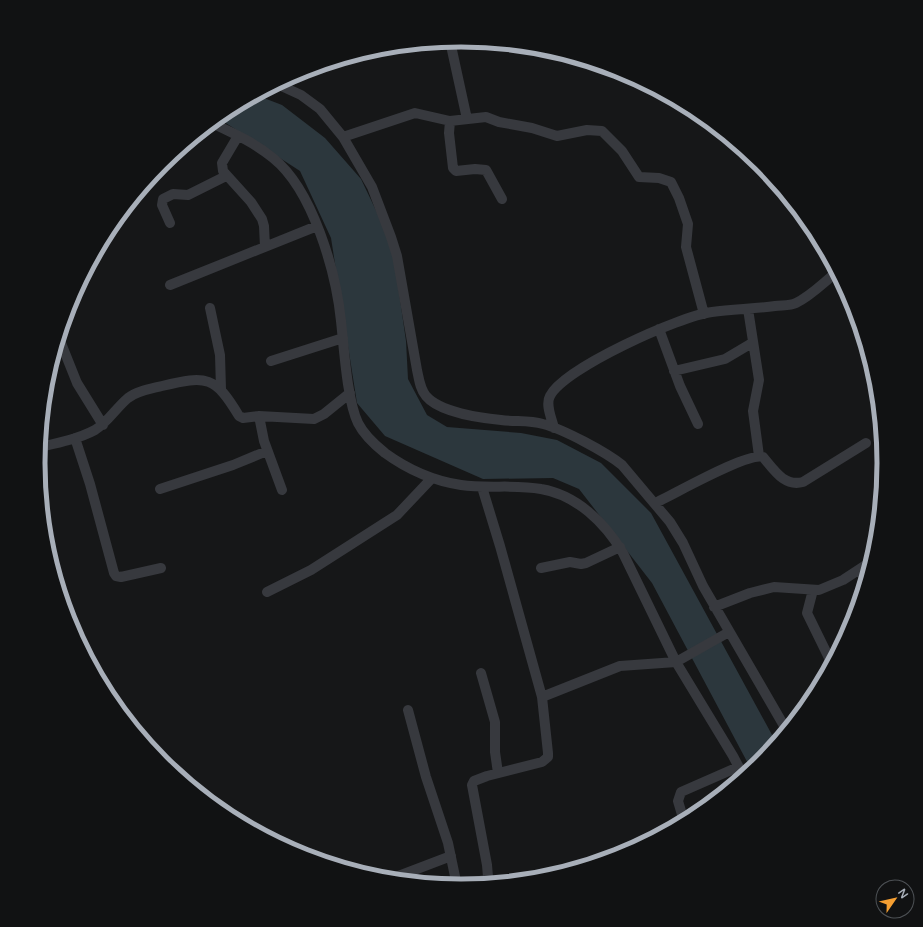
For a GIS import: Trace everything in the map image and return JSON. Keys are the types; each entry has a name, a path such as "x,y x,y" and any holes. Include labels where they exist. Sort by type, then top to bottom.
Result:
{"street":[{"path":"451,47 467,118"},
{"path":"284,87 301,95 320,109 343,137 372,187 391,237 396,256 420,384 427,397 444,407 478,417 533,422 554,428 613,458 622,465 655,503 683,543 726,633 784,727"},
{"path":"343,137 415,114 450,121 486,117 499,122 532,128 557,136 587,130 602,131 622,151 639,177 666,178 671,182 679,198 688,224 686,247 704,314"},
{"path":"450,121 449,133 453,168 456,171 475,169 486,170 502,199"},
{"path":"218,126 260,148 281,165 300,191 326,248 336,291 350,393 358,422 371,440 385,453 401,463 432,478 461,485 541,489 568,498 590,513 607,529 620,547 636,575 678,661 741,772"},
{"path":"238,136 222,163 222,168 226,176 251,202 259,214 264,226 265,247"},
{"path":"170,223 162,205 163,199 172,194 188,195 226,176"},
{"path":"170,285 317,226"},
{"path":"554,428 548,400 550,394 561,384 620,347 660,329 704,314 796,303 833,275"},
{"path":"210,308 220,355 221,389"},
{"path":"748,309 752,343 759,380 753,412 759,456"},
{"path":"660,329 674,370 698,424"},
{"path":"271,361 343,338"},
{"path":"674,370 725,359 752,343"},
{"path":"62,346 77,383 103,424"},
{"path":"46,446 75,438 103,424 129,398 143,390 197,379 213,384 221,389 239,416 243,418 259,416 314,419 324,414 350,393"},
{"path":"259,416 267,450 282,490"},
{"path":"75,438 90,484 114,573 116,576 121,577 161,568"},
{"path":"655,503 738,462 759,456 763,457 782,478 788,482 797,484 803,482 866,443"},
{"path":"160,489 233,465 267,450"},
{"path":"267,592 311,570 397,515 432,478"},
{"path":"482,487 542,697 548,757 542,762 478,778 472,785 487,865 488,878 486,879"},
{"path":"541,568 570,562 581,564 586,563 620,547"},
{"path":"714,607 750,593 774,587 813,590 828,587 843,580 865,565"},
{"path":"860,569 863,575"},
{"path":"813,590 808,613 829,658"},
{"path":"542,697 620,666 678,661 726,633"},
{"path":"481,673 495,722 495,752 498,773"},
{"path":"408,710 426,777 442,822 451,856 455,880"},
{"path":"683,816 678,801 678,797 681,792 738,767"},
{"path":"401,875 451,856"}],"shaded area":[{"path":"263,98 282,105 325,138 361,179 392,244 406,341 408,379 427,415 447,427 521,433 557,440 601,463 651,513 774,739 749,765 652,583 579,489 553,478 483,479 385,436 357,403 331,238 300,171 224,122"}]}
